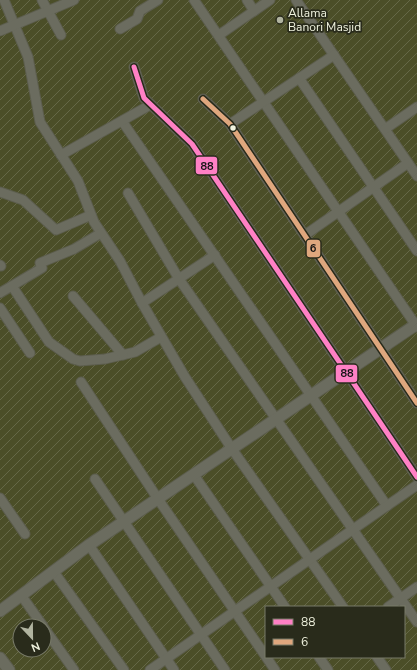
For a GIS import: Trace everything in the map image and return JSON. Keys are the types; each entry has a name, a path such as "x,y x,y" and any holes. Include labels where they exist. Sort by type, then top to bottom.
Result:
{"street":[{"path":"4,0 28,57 40,122 78,181 91,215 120,261 161,337 232,449 342,606"},
{"path":"42,0 60,35"},
{"path":"0,31 74,0"},
{"path":"120,29 137,19 140,11 158,0"},
{"path":"0,610 123,522 417,325 194,0"},
{"path":"247,0 254,11"},
{"path":"219,35 270,0"},
{"path":"296,0 417,176"},
{"path":"230,124 334,55"},
{"path":"134,67 144,98 192,144 345,373 417,477"},
{"path":"299,78 417,251"},
{"path":"203,98 230,124 417,402"},
{"path":"61,155 150,105"},
{"path":"385,129 417,107"},
{"path":"122,121 387,506"},
{"path":"305,235 408,163"},
{"path":"0,192 23,200 56,230 91,215"},
{"path":"128,193 179,279 275,420 417,622"},
{"path":"0,293 42,268 40,263 74,249 102,233"},
{"path":"142,303 215,255"},
{"path":"12,286 49,342 65,355 80,361 104,359 123,355 144,348 161,337"},
{"path":"73,296 123,355"},
{"path":"0,308 30,353"},
{"path":"81,382 158,499 265,656"},
{"path":"194,475 284,606"},
{"path":"95,479 225,670"},
{"path":"150,670 417,485"},
{"path":"0,498 25,534"},
{"path":"89,546 174,670"},
{"path":"54,572 124,670"},
{"path":"389,606 417,587"},
{"path":"21,595 37,618"},
{"path":"52,639 74,670"},
{"path":"0,658 9,670"},
{"path":"267,658 275,670"},
{"path":"320,658 328,670"},
{"path":"378,658 385,670"}],"shaded area":[{"path":"0,0 417,0 417,670 0,670"}],"transit line":[{"name":"88","path":"134,67 144,98 192,144 417,477"},
{"name":"6","path":"203,99 230,124 417,403"}],"place":[{"name":"Allama Banori Masjid","path":"280,20"}]}
